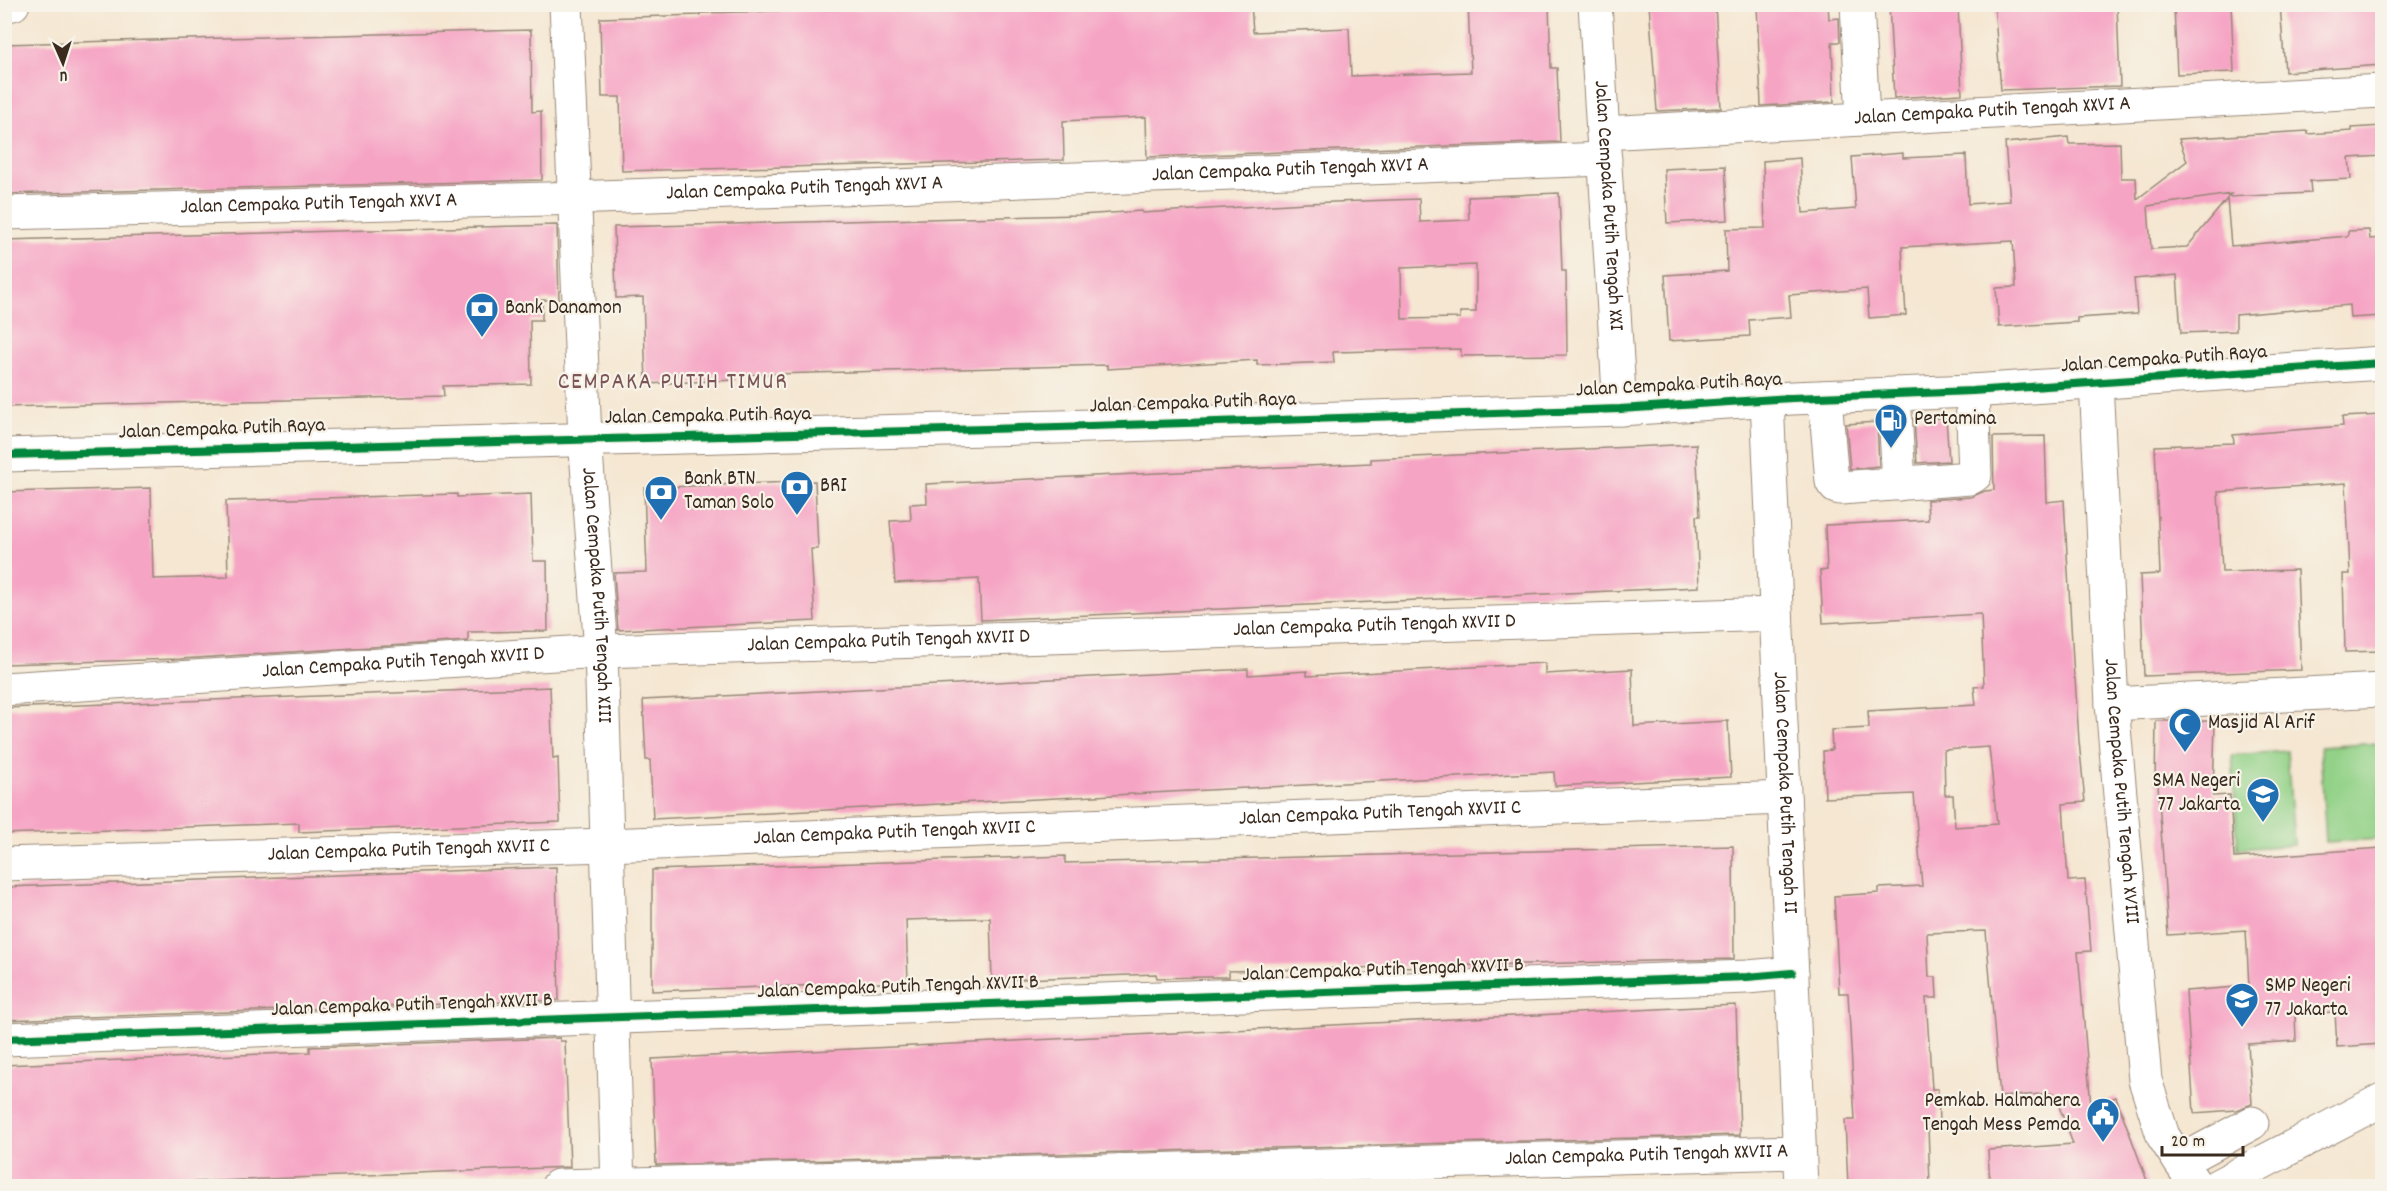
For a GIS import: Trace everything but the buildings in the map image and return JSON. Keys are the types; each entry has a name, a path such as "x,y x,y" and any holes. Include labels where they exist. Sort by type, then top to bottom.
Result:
{"street":[{"path":"4,5 13,4"},
{"name":"Jalan Cempaka Putih Tengah XIII","path":"566,4 585,438 601,651 618,1185"},
{"name":"Jalan Cempaka Putih Tengah XXI","path":"1595,4 1620,409"},
{"path":"1857,4 1863,119"},
{"name":"Jalan Cempaka Putih Tengah XXVI A","path":"4,213 575,198 1604,146 1863,119 2382,91"},
{"name":"Jalan Cempaka Putih Raya","path":"4,454 1059,427 1620,409 1767,399 1972,391 2382,363"},
{"name":"Jalan Cempaka Putih Tengah XVIII","path":"2096,382 2112,704 2145,1080 2163,1137 2188,1174"},
{"path":"1825,397 1832,482 1836,487 1841,488 1970,478 1975,475 1972,391"},
{"path":"1894,394 1899,484"},
{"name":"Jalan Cempaka Putih Tengah II","path":"1767,399 1801,1186"},
{"name":"Jalan Cempaka Putih Tengah XXVII D","path":"4,689 601,651 1776,614"},
{"path":"2112,704 2382,690"},
{"name":"Jalan Cempaka Putih Tengah XXVII C","path":"4,864 608,845 1784,798"},
{"name":"Jalan Cempaka Putih Tengah XXVII B","path":"4,1040 614,1016 1748,977 1792,973"},
{"path":"2217,1186 2382,1100"},
{"path":"2188,1174 2252,1123"},
{"name":"Jalan Cempaka Putih Tengah XXVII A","path":"558,1186 1799,1152"}],"green space":[{"path":"2380,743 2382,839 2326,842 2320,747"},
{"path":"2287,751 2294,845 2238,849 2232,755"}],"cycle path":[{"path":"4,455 1059,427 1620,409 1792,398 1972,391 2382,363"},
{"path":"4,1039 1747,977 1792,973"}],"place":[{"name":"Bank Danamon","path":"482,338"},
{"name":"Pertamina","path":"1891,449"},
{"name":"BRI","path":"797,516"},
{"name":"Bank BTN Taman Solo","path":"661,521"},
{"name":"Masjid Al Arif","path":"2185,753"},
{"name":"SMA Negeri 77 Jakarta","path":"2263,823"},
{"name":"SMP Negeri 77 Jakarta","path":"2242,1028"},
{"name":"Pemkab. Halmahera Tengah Mess Pemda","path":"2103,1143"}],"district":[{"name":"CEMPAKA PUTIH TIMUR","path":"673,383"}]}
